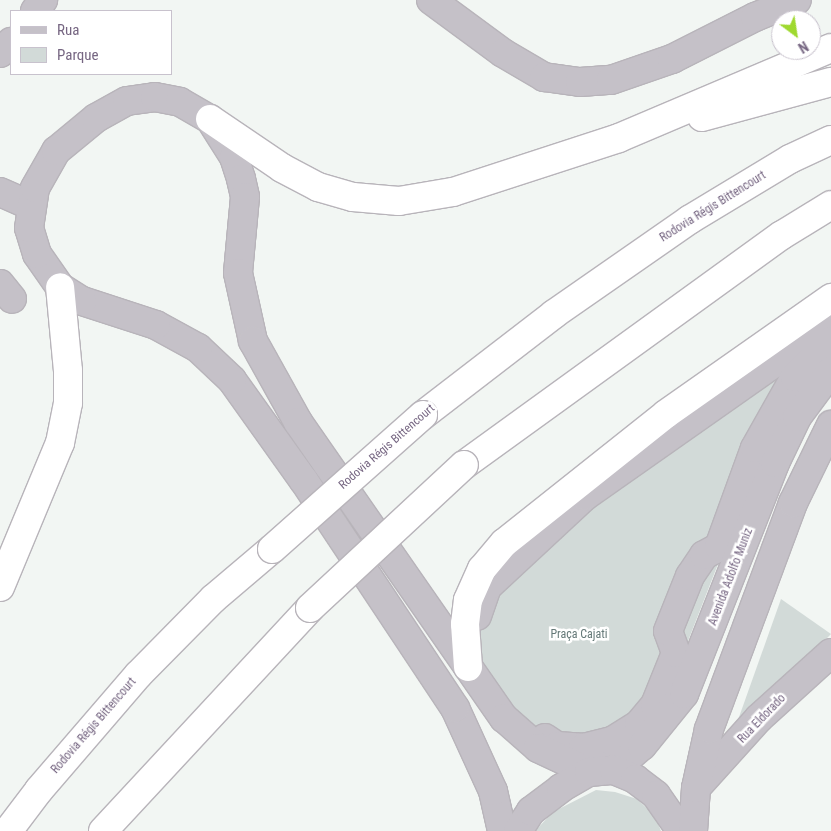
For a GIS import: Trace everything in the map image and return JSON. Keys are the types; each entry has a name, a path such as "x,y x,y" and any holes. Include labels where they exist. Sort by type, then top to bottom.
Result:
{"highway":[{"path":"619,138 831,48"},
{"path":"210,119 282,168 318,187 353,197 399,201 453,192 619,138 831,82"},
{"name":"Rodovia Régis Bittencourt","path":"8,831 39,790 138,676 213,599 423,415 554,314 689,220 790,159 831,140"},
{"path":"103,831 310,608 464,465 782,236 831,205"},
{"path":"0,587 60,443 68,403 68,371 60,287"},
{"path":"468,667 465,624 468,600 482,569 504,543 666,414 831,298"}],"street":[{"path":"430,0 503,53 544,77 580,82 611,80 672,59 754,17 797,0"},
{"path":"0,53 10,43"},
{"path":"502,831 493,791 455,708 304,481 232,380 198,348 156,325 82,302 60,287 37,254 29,228 31,206 35,188 56,151 96,118 127,101 156,97 180,102 210,119 234,157 245,197 238,273 252,341 298,422 504,718 525,739 549,755 635,779 656,795 681,831"},
{"path":"0,192 31,206"},
{"path":"831,323 585,496 487,586 478,607 475,635 478,654 497,692 520,722 557,746 583,748 612,741 639,724 649,711 676,653 668,631 690,576 704,555 719,547 756,448 795,377 831,341"},
{"name":"Avenida Adolfo Muniz","path":"518,831 531,811 561,788 601,771 642,746 684,694 775,463 797,417 831,371"},
{"path":"693,831 696,788 709,729 733,658 793,503 831,425"},
{"name":"Rua Eldorado","path":"696,788 759,718 831,653"}],"green space":[{"name":"Praça Cajati","path":"831,330 766,441 663,705 563,753 493,698 470,638 512,554"},
{"path":"781,599 831,634 733,734"},
{"path":"596,790 615,792 637,799 655,816 661,831 535,831 553,812"}]}
